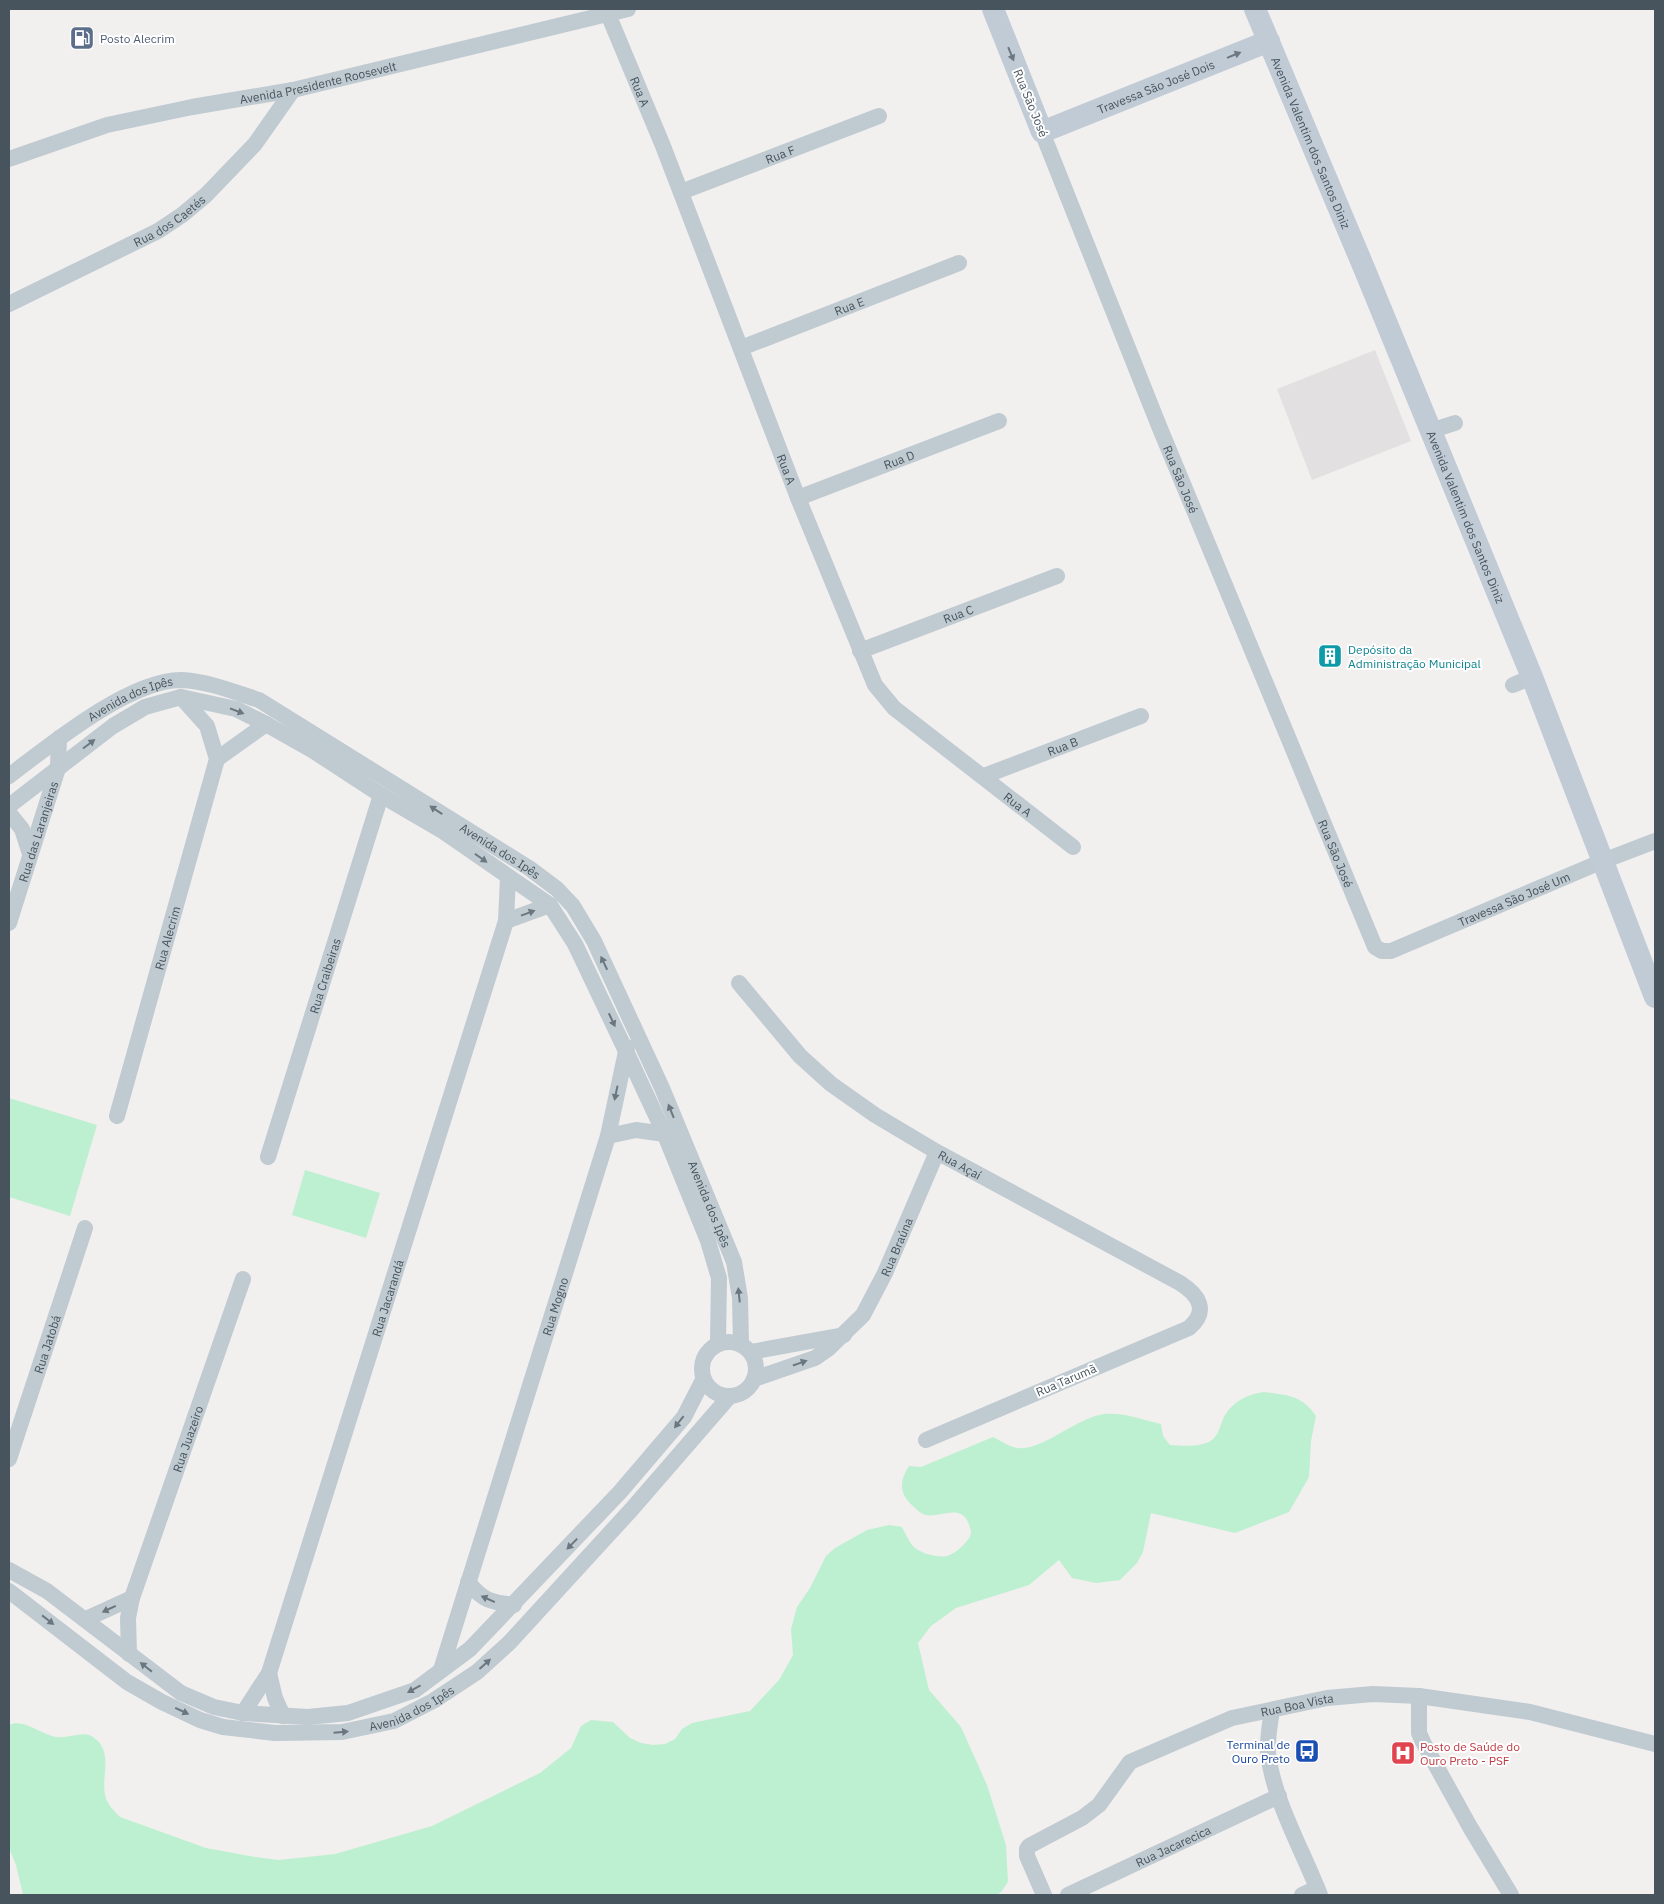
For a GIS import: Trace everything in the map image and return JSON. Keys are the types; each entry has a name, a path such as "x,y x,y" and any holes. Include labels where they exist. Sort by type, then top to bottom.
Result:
{"street":[{"name":"Avenida Presidente Roosevelt","path":"9,159 107,125 192,107 293,90 628,9"},
{"name":"Rua São José","path":"993,9 1159,426 1375,947"},
{"name":"Avenida Valentim dos Santos Diniz","path":"1255,9 1430,431 1522,681 1603,861 1655,997"},
{"name":"Rua A","path":"608,14 681,192 798,498 875,685 894,708 1073,847"},
{"name":"Travessa São José Dois","path":"1042,132 1268,41"},
{"name":"Rua dos Caetés","path":"9,304 158,231 182,215 206,194 255,144 293,90"},
{"name":"Rua F","path":"681,192 879,116"},
{"name":"Rua E","path":"741,348 959,263"},
{"name":"Rua D","path":"798,498 999,422"},
{"path":"1430,431 1455,423"},
{"name":"Rua C","path":"860,651 1057,576"},
{"name":"Avenida dos Ipês","path":"9,776 59,738 112,703 148,686 181,680 214,686 259,700 529,868 557,889 573,906 594,942 636,1029 673,1135 719,1278 718,1343 709,1349 703,1358 701,1369 703,1380 684,1417 620,1492 514,1605 470,1649 415,1690 348,1713 308,1717 243,1712 214,1707 181,1693 47,1591 9,1570"},
{"path":"182,697 207,726 217,760 266,724"},
{"name":"Avenida dos Ipês","path":"9,806 113,726 145,707 182,697 236,709 266,724 312,750 381,795 441,830 550,905 576,944 625,1050 673,1135 734,1262 746,1348 756,1363 754,1379 749,1388 740,1394 729,1397 631,1510 509,1643 477,1672 433,1702 394,1721 342,1732 274,1733 223,1727 200,1720 162,1702 127,1682 9,1591"},
{"name":"Rua B","path":"984,776 1141,716"},
{"name":"Rua das Laranjeiras","path":"9,923 58,768 59,738"},
{"name":"Rua Alecrim","path":"117,1116 217,760"},
{"name":"Rua Craibeiras","path":"268,1157 381,795"},
{"path":"9,813 22,829 30,854"},
{"name":"Travessa São José Um","path":"1375,947 1382,951 1391,951 1603,861 1655,841"},
{"name":"Rua Jacarandá","path":"243,1712 269,1673 506,921 508,877"},
{"path":"506,921 550,905"},
{"name":"Rua Açaí","path":"739,983 800,1056 831,1084 875,1115 937,1152 1180,1283 1194,1294 1200,1305 1200,1314"},
{"name":"Rua Mogno","path":"441,1670 608,1136 625,1050 636,1029"},
{"path":"608,1136 636,1130 673,1135"},
{"name":"Rua Braúna","path":"754,1379 815,1358 844,1335 864,1315 885,1272 937,1152"},
{"name":"Rua Jatobá","path":"9,1459 85,1228"},
{"name":"Rua Juazeiro","path":"129,1654 127,1637 128,1618 132,1598 243,1279"},
{"name":"Rua Tarumã","path":"926,1440 1189,1328 1195,1323 1200,1314"},
{"path":"718,1343 730,1341 746,1348 844,1335"},
{"path":"703,1380 709,1389 718,1395 729,1397"},
{"path":"468,1582 478,1594 492,1602 514,1605"},
{"path":"86,1619 132,1598"},
{"path":"269,1673 275,1698 283,1716"},
{"name":"Rua Boa Vista","path":"1044,1895 1027,1856 1027,1849 1032,1844 1082,1818 1099,1805 1130,1762 1232,1718 1328,1698 1373,1694 1419,1696 1530,1712 1655,1744"},
{"path":"1419,1696 1419,1733 1423,1742 1470,1827 1511,1895"},
{"path":"1272,1710 1268,1737 1268,1754 1279,1796 1318,1892 1302,1895"},
{"name":"Rua Jacarecica","path":"1068,1895 1279,1796"}],"shaded area":[{"path":"1375,350 1411,441 1312,480 1277,389"}],"green space":[{"path":"9,1098 97,1125 70,1216 9,1197"},
{"path":"305,1170 380,1193 366,1238 292,1215"},
{"path":"1264,1392 1293,1397 1305,1404 1316,1416 1311,1441 1309,1477 1289,1512 1235,1533 1151,1513 1143,1552 1137,1563 1120,1580 1096,1583 1072,1578 1059,1560 1029,1585 956,1608 931,1626 918,1643 929,1690 961,1727 987,1785 1006,1845 1008,1882 997,1895 23,1895 16,1865 9,1848 9,1725 24,1724 55,1737 84,1734 93,1737 103,1749 105,1756 104,1787 106,1798 120,1817 206,1848 255,1857 279,1860 335,1854 432,1826 540,1773 571,1748 581,1726 591,1720 613,1722 630,1738 641,1743 653,1745 665,1744 675,1739 682,1729 692,1723 750,1711 779,1680 793,1655 791,1629 797,1607 810,1588 826,1556 835,1548 867,1530 889,1525 902,1527 914,1547 934,1556 950,1555 962,1547 968,1540 971,1533 970,1527 960,1514 922,1514 908,1501 903,1492 902,1482 909,1466 921,1467 993,1437 1018,1448 1027,1448 1038,1445 1082,1421 1104,1414 1126,1415 1161,1424 1163,1436 1170,1445 1200,1445 1211,1441 1215,1437 1225,1415 1237,1402 1252,1394"}],"place":[{"name":"Posto Alecrim","path":"82,38"},
{"name":"Depósito da Administração Municipal","path":"1330,656"},
{"name":"Terminal de Ouro Preto","path":"1307,1751"},
{"name":"Posto de Saúde do Ouro Preto - PSF","path":"1403,1753"}]}
